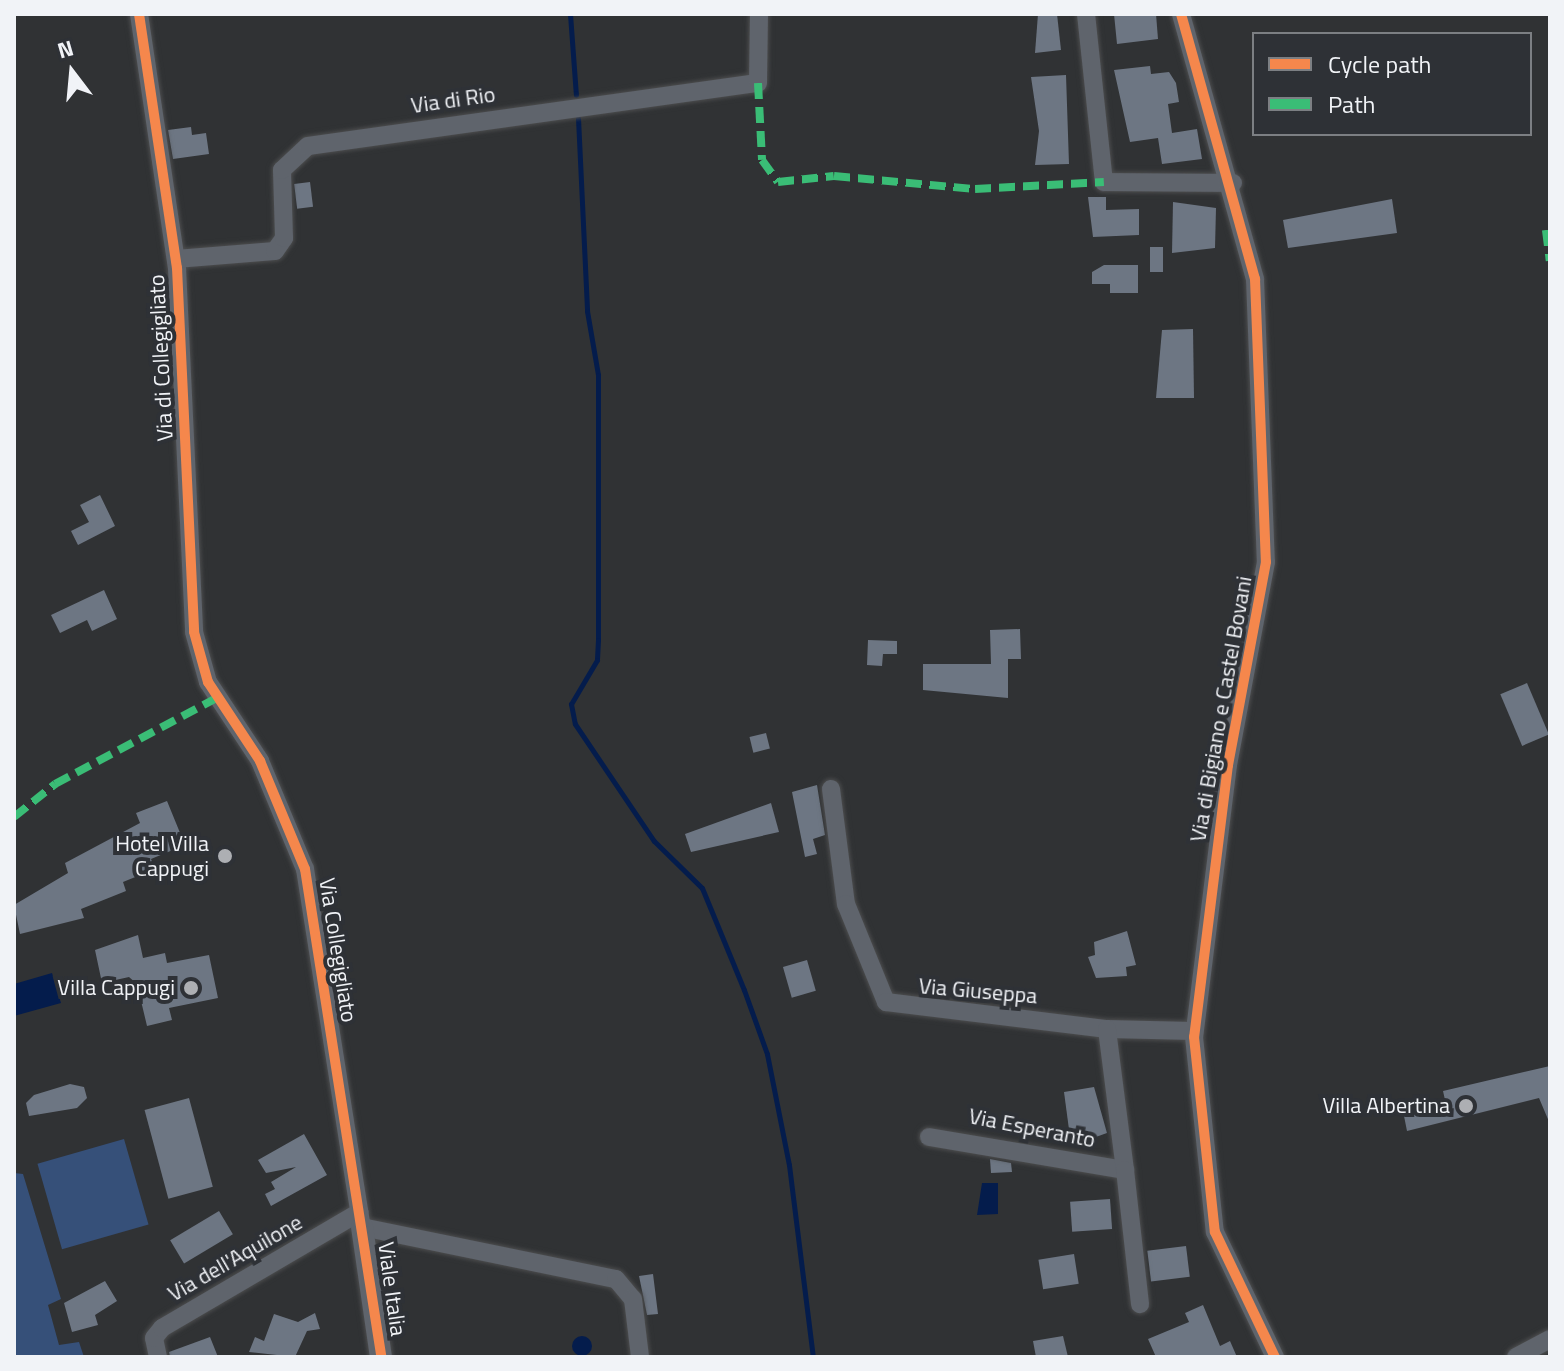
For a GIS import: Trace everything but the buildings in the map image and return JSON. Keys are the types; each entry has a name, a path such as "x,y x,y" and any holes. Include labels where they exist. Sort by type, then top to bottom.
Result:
{"street":[{"name":"Via di Collegigliato","path":"139,14 176,259 194,632 217,698"},
{"name":"Via di Rio","path":"176,259 275,251 284,238 282,170 308,146 758,83 759,14"},
{"path":"1086,14 1104,182 1233,183"},
{"name":"Via di Bigiano e Castel Bovani","path":"1181,14 1233,183 1257,301 1265,577 1228,765 1194,1031 1215,1232 1275,1357"},
{"name":"Via Collegigliato","path":"217,698 260,761 305,869 361,1220"},
{"name":"Via Giuseppa","path":"831,789 844,895 886,1002 1107,1029 1194,1031"},
{"name":"Via Esperanto","path":"1107,1029 1140,1304"},
{"name":"Via Esperanto","path":"929,1137 1125,1170"},
{"path":"361,1220 616,1279 633,1299 640,1357"},
{"name":"Via dell'Aquilone","path":"158,1357 154,1338 162,1328 361,1220"},
{"name":"Viale Italia","path":"361,1220 381,1357"},
{"path":"1516,1357 1550,1339"}],"shaded area":[{"path":"52,973 61,1003 14,1016 14,984"},
{"path":"124,1139 149,1225 62,1249 37,1164"},
{"path":"14,1173 23,1174 61,1299 48,1305 59,1345 79,1342 84,1357 14,1357"},
{"path":"982,1183 998,1183 998,1214 977,1215"},
{"path":"578,1336 586,1336 592,1346 586,1356 578,1356 572,1350 572,1342"}],"waterway":[{"path":"570,14 576,95"},
{"path":"578,118 587,311 598,375 598,640 597,660 571,704 575,724 654,841 702,888 744,990 767,1054 789,1165 813,1357"}],"marked path":[{"path":"758,83 762,160 778,182 834,176 975,189 1104,182"},
{"path":"1546,230 1550,261"},
{"path":"14,817 55,784 217,698"}],"cycle path":[{"path":"139,14 177,268 194,632 208,682 260,761 305,869 381,1357"},
{"path":"1181,14 1255,279 1266,562 1228,765 1194,1037 1215,1232 1275,1357"}],"place":[{"name":"Hotel Villa Cappugi","path":"225,856"},
{"name":"Villa Cappugi","path":"191,988"},
{"name":"Villa Albertina","path":"1466,1106"}]}
